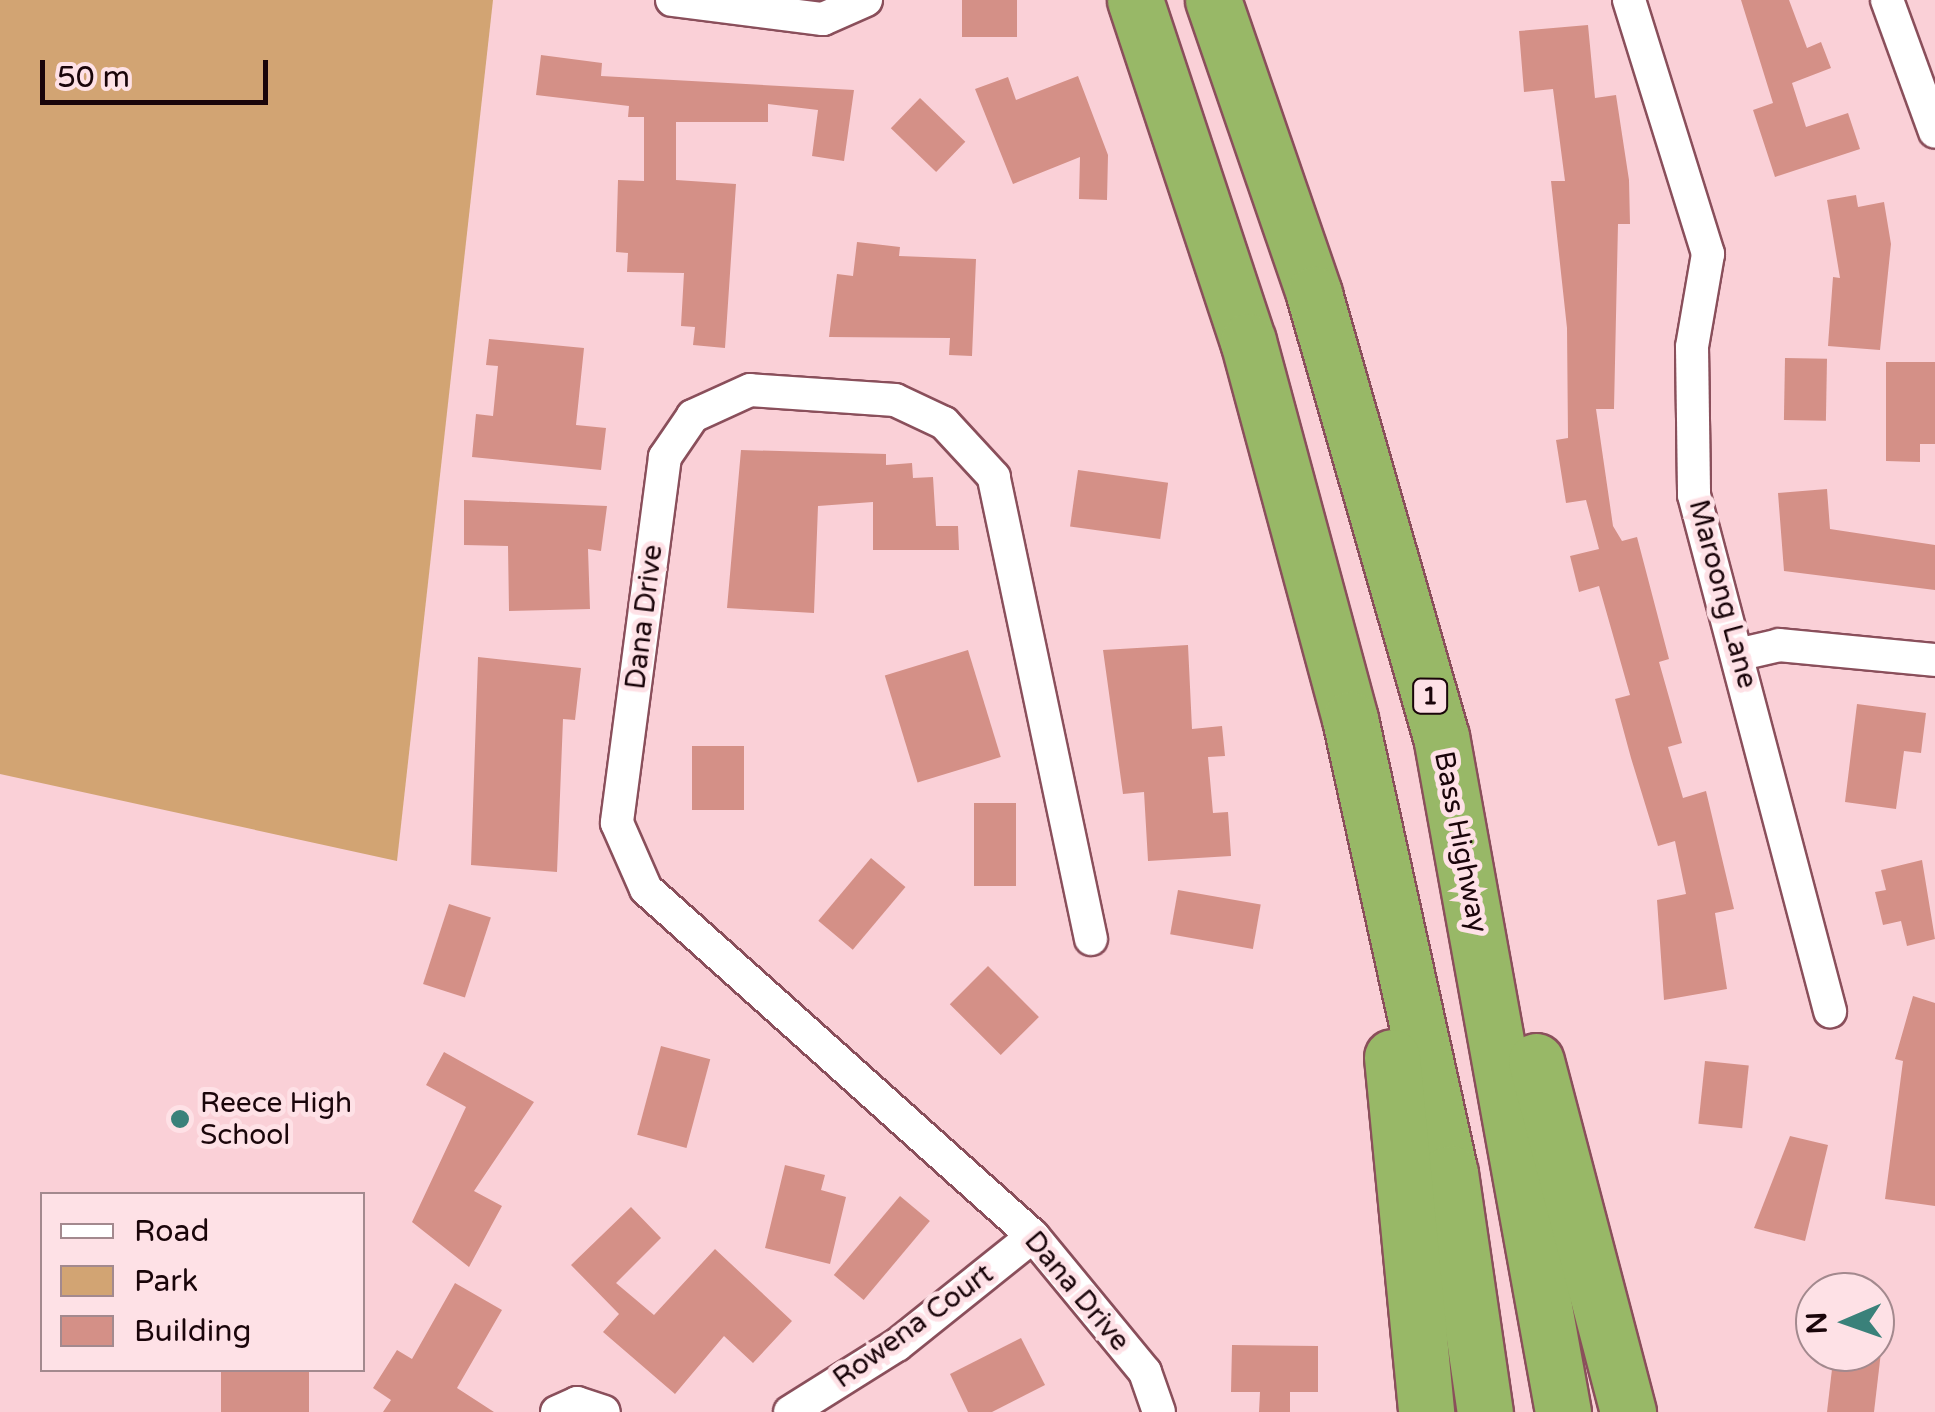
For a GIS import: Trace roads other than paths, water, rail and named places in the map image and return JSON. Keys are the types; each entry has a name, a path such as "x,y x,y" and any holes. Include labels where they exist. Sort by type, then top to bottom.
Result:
{"highway":[{"path":"1136,0 1248,341 1350,719 1450,1173 1485,1412"},
{"name":"Bass Highway","path":"1213,0 1314,294 1441,736 1564,1412"},
{"path":"1350,719 1415,1239 1426,1412"},
{"path":"1441,736 1628,1412"}],"street":[{"path":"672,0 823,19 866,0"},
{"name":"Maroong Lane","path":"1629,0 1708,254 1692,347 1694,495 1741,654 1830,1011"},
{"path":"1887,0 1935,132"},
{"name":"Dana Drive","path":"1091,939 994,477 944,423 895,400 750,390 693,416 665,457 617,823 646,890 1033,1236 1145,1372 1159,1412"},
{"path":"1741,654 1779,645 1935,660"},
{"name":"Rowena Court","path":"790,1412 897,1345 1033,1236"},
{"path":"557,1412 577,1403 604,1412"}],"place":[{"name":"Reece High School","path":"180,1119"}]}
